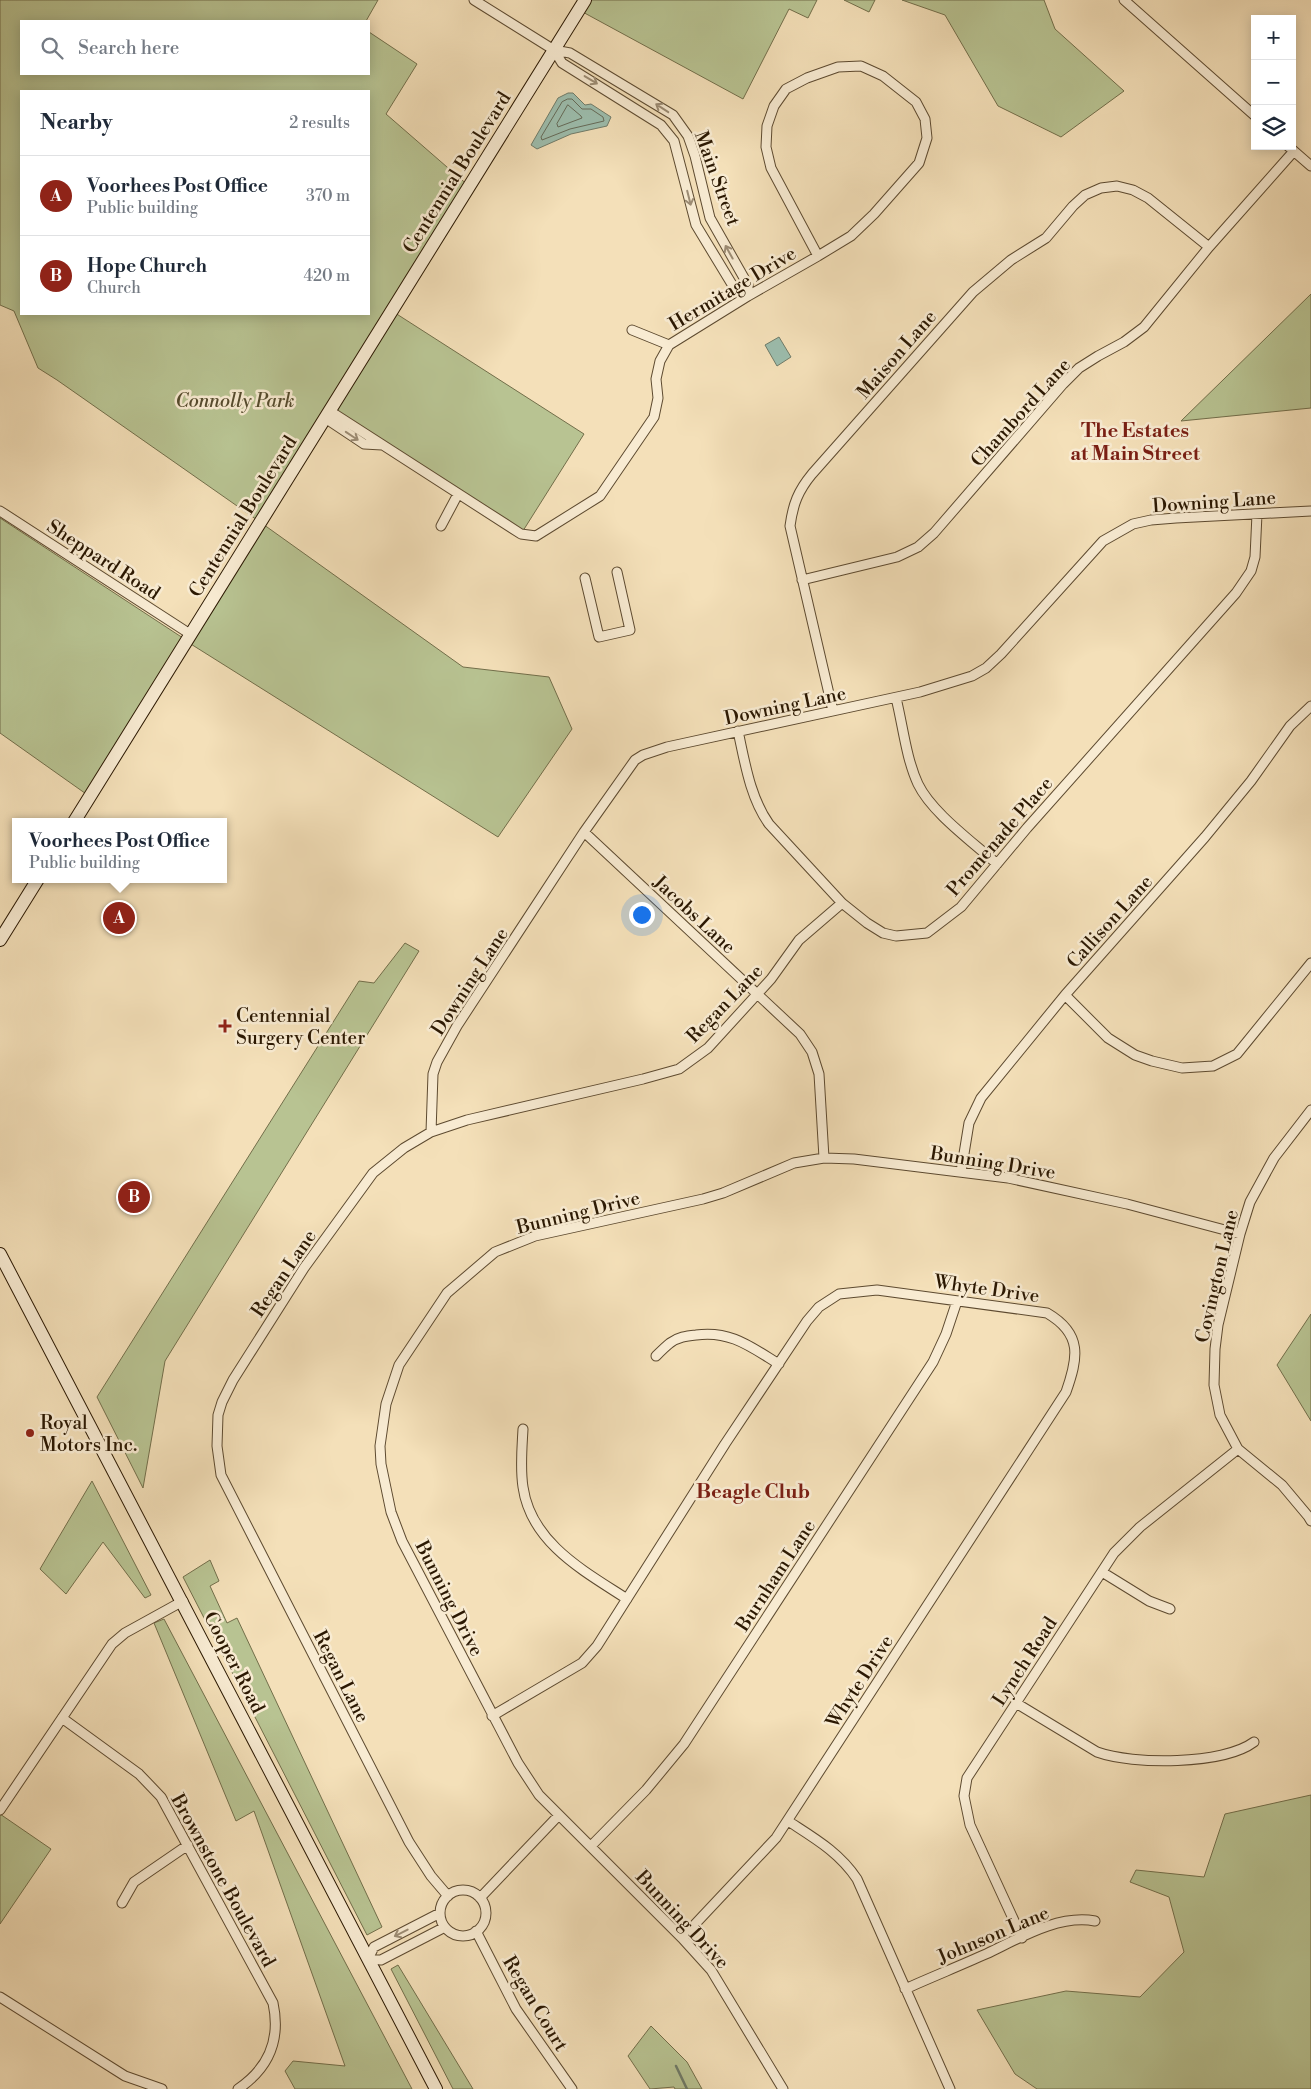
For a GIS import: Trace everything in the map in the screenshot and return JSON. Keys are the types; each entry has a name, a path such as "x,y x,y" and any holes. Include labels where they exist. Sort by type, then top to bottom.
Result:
{"main road":[{"name":"Centennial Boulevard","path":"76,818 585,0"},
{"path":"0,940 36,883"},
{"name":"Cooper Road","path":"0,1254 436,2089"}],"street":[{"name":"Main Street","path":"474,0 554,50 570,52 673,115 688,136 695,156 710,218 748,285 748,296 736,292 696,225 674,141 661,125 562,63 554,50"},
{"path":"1124,0 1251,112"},
{"name":"Hermitage Drive","path":"327,414 364,444 382,445 522,534 536,536 600,496 654,417 658,398 656,379 660,361 669,345 748,296 818,256 851,236 874,214 918,163 927,138 925,119 916,102 883,76 861,66 838,66 806,78 786,89 774,106 767,126 766,147 771,168 818,256"},
{"name":"Chambord Lane","path":"802,580 897,558 918,547 934,533 1079,368 1124,342 1144,327 1290,150"},
{"path":"1292,150 1311,166"},
{"name":"Maison Lane","path":"833,711 790,526 792,506 800,489 973,292 1011,260 1046,238 1085,195 1101,188 1117,186 1133,190 1148,198 1210,247"},
{"path":"632,330 669,345"},
{"path":"441,526 458,494"},
{"name":"Sheppard Road","path":"0,511 190,634"},
{"name":"Downing Lane","path":"431,1132 432,1093 437,1062 457,1026 584,832 635,760 667,747 896,698 972,676 986,668 1103,541 1133,524 1151,520 1311,511"},
{"name":"Promenade Place","path":"738,731 748,778 761,813 769,824 842,902 883,933 896,936 927,933 961,907 1236,593 1251,571 1255,556 1257,514"},
{"path":"585,578 599,637 630,630 617,572"},
{"path":"896,698 911,762 918,783 925,796 934,807 997,864"},
{"name":"Callison Lane","path":"961,1172 968,1123 981,1098 1065,995 1251,781 1290,726 1311,706"},
{"name":"Jacobs Lane","path":"584,832 800,1034 812,1052 820,1074 824,1158"},
{"name":"Regan Lane","path":"448,1896 431,1876 409,1842 221,1475 217,1446 218,1415 222,1402 232,1380 304,1268 372,1173 404,1148 431,1132 468,1120 644,1080 678,1069 708,1048 771,979 800,940 842,902"},
{"path":"1065,995 1108,1038 1135,1055 1182,1068 1213,1066 1237,1054 1311,963"},
{"name":"Covington Lane","path":"1311,1110 1274,1158 1260,1180 1250,1202 1240,1234 1218,1325 1214,1385 1220,1415 1238,1449 1282,1485 1311,1521"},
{"name":"Bunning Drive","path":"783,2089 711,1970 682,1938 539,1795 518,1763 492,1716 402,1541 391,1512 383,1479 380,1446 386,1404 398,1365 447,1293 495,1252 535,1236 703,1199 723,1193 794,1163 824,1158 1008,1178 1127,1204 1240,1234"},
{"name":"Whyte Drive","path":"492,1716 582,1663 597,1646 725,1444 778,1364 819,1307 839,1294 878,1290 1047,1313 1062,1324 1074,1343 1075,1366 1066,1392 776,1838 682,1938"},
{"name":"Burnham Lane","path":"591,1846 665,1769 718,1694 933,1362 946,1334 957,1300"},
{"path":"656,1356 670,1343 682,1336 709,1333 726,1335 740,1341 778,1364"},
{"path":"523,1429 523,1486 525,1497 537,1524 560,1553 573,1564 627,1598"},
{"name":"Lynch Road","path":"1022,1938 970,1825 964,1796 967,1778 1114,1553 1140,1527 1238,1449"},
{"path":"1102,1572 1148,1601 1170,1609"},
{"path":"0,1810 112,1644 125,1633 182,1601"},
{"path":"1016,1703 1097,1752 1108,1756 1147,1760 1190,1759 1236,1752 1254,1742"},
{"name":"Brownstone Boulevard","path":"62,1718 139,1774 161,1797 273,2003 276,2032 272,2048 252,2079 238,2089"},
{"path":"480,1898 559,1815"},
{"path":"788,1820 832,1849 848,1865 864,1894 950,2089"},
{"path":"122,1903 134,1882 188,1845"},
{"path":"462,1890 474,1893 480,1898 484,1903 486,1915 481,1927 467,1935 457,1935 445,1927 440,1913 442,1904 448,1896 462,1890"},
{"path":"440,1913 374,1947 368,1959 381,1960 445,1927"},
{"name":"Johnson Lane","path":"906,1989 1044,1928 1069,1921 1086,1919 1094,1921"},
{"name":"Regan Court","path":"476,1931 516,2009 572,2089"},
{"path":"0,1997 124,2076 162,2089"}],"green space":[{"name":"Connolly Park","path":"0,0 378,0 367,20 20,20 20,75 370,75 370,33 417,64 386,114 470,187 392,311 584,434 521,534 330,411 260,522 38,368 14,311 0,305"},
{"path":"585,0 817,0 808,18 789,9 743,99 579,10"},
{"path":"844,0 875,0 869,12"},
{"path":"902,0 1044,0 1055,29 1124,91 1061,137 998,106 945,15"},
{"path":"1311,294 1311,408 1181,421"},
{"path":"0,518 186,640 260,522 463,667 549,677 572,729 498,837 186,641 89,796 0,733"},
{"path":"405,943 419,951 165,1361 143,1488 97,1397 359,981 374,983"},
{"path":"1311,1314 1311,1421 1277,1365"},
{"path":"92,1481 151,1595 145,1598 103,1542 66,1594 40,1569"},
{"path":"210,1560 219,1581 210,1586 227,1623 237,1618 382,1927 367,1935 183,1577"},
{"path":"164,1619 412,2089 295,2089 285,2071 293,2061 345,2066 254,1811 236,1821 154,1623"},
{"path":"1311,1795 1311,2089 1037,2089 1015,2074 977,2010 1066,1991 1140,1997 1184,1952 1169,1897 1130,1882 1136,1870 1204,1877 1225,1814"},
{"path":"0,1814 51,1849 0,1924"},
{"path":"398,1965 473,2089 453,2089 391,1969"},
{"path":"651,2026 687,2062 702,2089 675,2089 674,2087 650,2089 628,2056"}],"water":[{"path":"568,93 573,93 585,105 591,104 611,117 607,126 571,134 537,149 531,145 558,98"},
{"path":"779,337 791,357 777,366 765,345"}],"waterway":[{"path":"676,2066 687,2089"}],"place":[{"name":"Voorhees Post Office","path":"119,918"},
{"name":"Centennial Surgery Center","path":"225,1026"},
{"name":"Hope Church","path":"134,1197"},
{"name":"Royal Motors Inc.","path":"30,1433"}],"district":[{"name":"The Estates at Main Street","path":"1135,442"},
{"name":"Beagle Club","path":"753,1491"}]}
